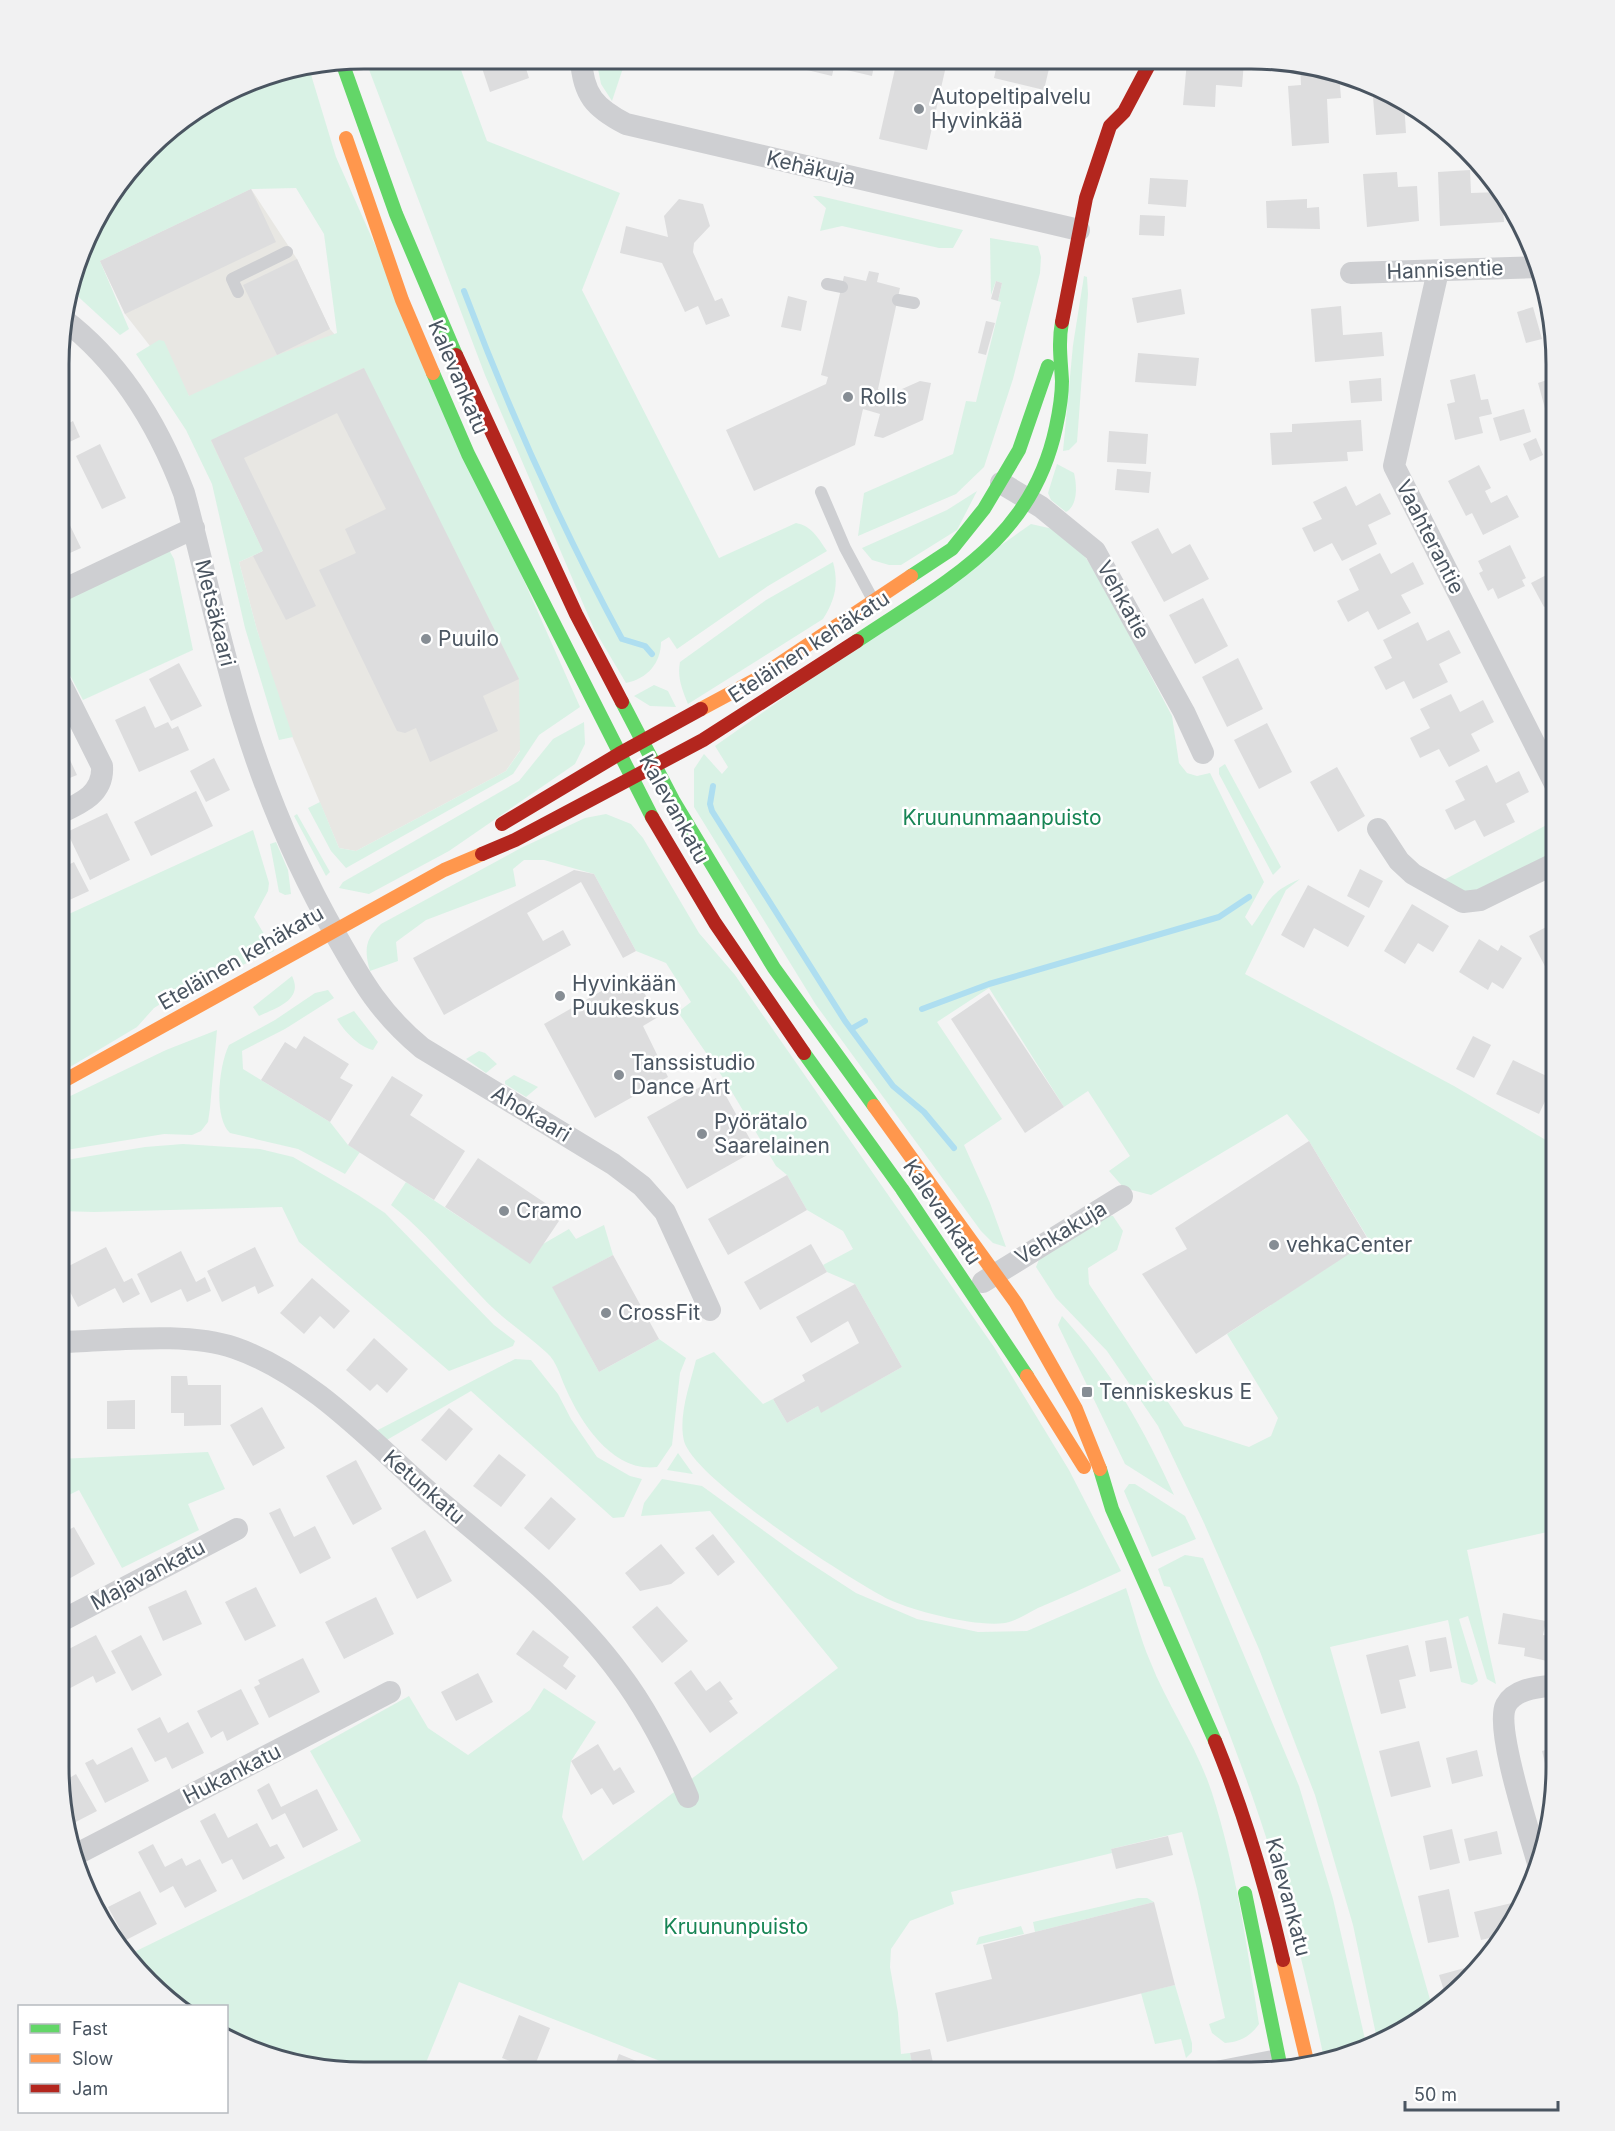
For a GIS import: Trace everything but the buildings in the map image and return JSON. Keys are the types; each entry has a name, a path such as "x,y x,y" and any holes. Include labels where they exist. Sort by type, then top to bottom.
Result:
{"main road":[{"name":"Eteläinen kehäkatu","path":"444,870 490,833 619,754 755,680 952,549 969,530 1019,450 1042,380 1058,344 1078,230 1110,126 1124,112 1148,69"},
{"name":"Kalevankatu","path":"345,70 396,214 476,403 576,614 656,767 690,829 774,968 996,1274 1040,1344 1076,1409 1097,1460 1112,1509 1216,1744 1243,1816 1268,1896 1306,2056"},
{"name":"Eteläinen kehäkatu","path":"1106,106 1110,126"},
{"name":"Kalevankatu","path":"342,125 381,244 468,454 619,754 715,923 755,985 902,1189 1112,1509"},
{"name":"Eteläinen kehäkatu","path":"69,1080 333,930 444,870 515,840 656,767 799,681 980,558 1005,532 1029,500 1042,474 1056,427 1062,382 1058,344"},
{"name":"Kalevankatu","path":"1216,1744 1234,1837"},
{"name":"Kalevankatu","path":"1243,1881 1279,2060"}],"street":[{"name":"Kehäkuja","path":"582,69 582,77 599,109 626,124 1078,230"},
{"name":"Hannisentie","path":"1351,273 1529,267"},
{"name":"Vaahterantie","path":"1438,272 1394,466 1546,766"},
{"name":"Metsäkaari","path":"72,327 92,344 115,370 154,426 177,475 194,528 220,639 264,781 312,892 333,930"},
{"name":"Vehkatie","path":"1000,483 1071,529 1095,551 1184,712 1203,753"},
{"path":"69,587 194,528"},
{"path":"69,702 102,766 103,779 94,793 69,808"},
{"path":"1378,828 1399,861 1413,874 1463,902 1480,900 1546,868"},
{"name":"Ahokaari","path":"333,930 370,994 396,1026 422,1048 614,1164 642,1186 665,1212 710,1310"},
{"name":"Vehkakuja","path":"971,1291 1122,1197"},
{"name":"Ketunkatu","path":"69,1342 206,1341 233,1347 256,1356 306,1385 528,1578 595,1642 621,1675 644,1711 688,1797"},
{"name":"Majavankatu","path":"69,1617 237,1528"},
{"path":"1534,1849 1508,1753 1503,1720 1506,1704 1515,1695 1528,1689 1546,1686"},
{"name":"Hukankatu","path":"82,1852 390,1692"}],"lane":[{"path":"238,291 232,279 287,252"},
{"path":"827,284 842,287"},
{"path":"898,300 914,303"},
{"path":"821,492 844,548 886,622"},
{"path":"1284,2059 1305,2050"}],"shaded area":[{"path":"251,189 297,259 330,329 364,368 548,709 506,771 356,851 339,848 284,717 257,630 239,562 263,551 189,396 125,314 100,261"}],"green space":[{"path":"369,69 461,69 487,141 620,193 582,290 719,558 796,523 810,530 827,551 768,586 677,649 669,637 661,642 658,657 651,669 640,678 626,683 594,629 485,375"},
{"path":"598,69 623,69 612,101 601,84"},
{"path":"311,74 336,157 580,707 539,735 513,774 346,868 331,851 308,808 320,802 339,848 356,851 506,771 520,751 519,679 363,368 211,441 263,551 239,562 257,630 293,737 279,740 245,628 212,484 186,430 136,354 159,340 164,341 189,396 277,355 337,333 324,234 296,188 251,189 100,261 129,329 120,335 77,296 91,251 119,200 142,170 170,142 200,119 251,91"},
{"path":"813,196 963,230 953,248 939,248 842,226 820,231 826,208"},
{"path":"990,238 1038,246 1041,257 1040,273 1013,379 984,467 956,494 858,536 864,493 953,454 966,401 976,402 1001,302 998,301 1002,283 996,281 991,295"},
{"path":"1084,276 1087,277 1088,294 1077,442 1069,450 1063,451 1073,345"},
{"path":"1057,464 1074,473 1075,478 1075,500 1066,512 1051,500 1048,493"},
{"path":"977,491 957,530 901,565 889,565 872,560 862,548 947,510"},
{"name":"Kruununmaanpuisto","path":"1031,524 1053,529 1084,555 1101,581 1172,716 1179,763 1187,773 1197,776 1210,773 1264,882 1245,917 1252,926 1276,893 1300,879 1286,890 1245,974 1454,1086 1546,1140 1546,1532 1467,1550 1496,1684 1487,1679 1468,1616 1459,1619 1478,1681 1472,1685 1461,1682 1448,1620 1330,1647 1430,2001 1381,2032 1376,2034 1353,1925 1315,1795 1259,1649 1204,1523 1158,1426 1107,1351 1056,1298 1036,1267 1040,1257 1107,1215 1113,1216 1123,1231 1117,1250 1088,1268 1089,1284 1184,1426 1249,1447 1271,1436 1278,1418 1227,1334 1369,1240 1309,1141 1287,1114 1151,1195 1124,1188 1109,1171 1130,1156 1088,1091 1064,1107 989,988 937,1022 1002,1119 964,1145 990,1203 1006,1247 993,1243 981,1231 816,1005 694,807 694,769 704,754 722,774 728,767 715,746"},
{"path":"169,550 174,559 193,650 83,700 69,673 69,597"},
{"path":"833,562 836,578 835,592 823,619 688,704 680,678 680,662 766,600"},
{"path":"654,685 668,691 676,707 650,706 634,696"},
{"path":"584,722 585,744 575,764 449,851 369,894 339,888 343,882 519,781 553,739"},
{"path":"1225,764 1281,867 1273,875 1219,774 1219,768"},
{"path":"297,814 330,872 326,876 294,816"},
{"path":"606,814 631,824 643,838 699,933 735,975 994,1347 1069,1470 1121,1571 1005,1623 979,1623 931,1614 890,1600 810,1551 743,1503 694,1458 684,1441 682,1421 696,1360 714,1352 763,1404 773,1399 787,1423 818,1406 822,1412 902,1367 855,1284 827,1272 823,1265 853,1249 843,1231 807,1210 787,1175 776,1166 726,1082 678,1012 691,1002 666,963 636,951 594,874 544,860 524,860 513,869 516,886 426,920 396,942 398,961 370,971 367,957 369,940 381,924 521,848 585,818"},
{"path":"1546,825 1546,857 1476,890 1465,892 1440,882"},
{"path":"253,830 269,883 268,891 254,917 274,951 175,995 154,1008 137,1027 69,1068 69,914"},
{"path":"276,842 288,870 291,894 285,895 279,892 270,844"},
{"path":"292,976 295,984 291,997 280,1006 259,1016 253,1007"},
{"path":"328,990 334,998 285,1029 242,1051 243,1069 330,1122 348,1145 360,1152 345,1174 298,1149 230,1133 221,1115 220,1077 229,1045 275,1020 315,993"},
{"path":"354,1011 378,1042 373,1050 362,1046 352,1038 337,1019"},
{"path":"217,1030 208,1122 201,1131 192,1135 164,1134 69,1150 69,1097 166,1050"},
{"path":"479,1051 485,1053 497,1064 486,1073 466,1059"},
{"path":"514,1075 538,1087 526,1097 505,1084 505,1081"},
{"path":"183,1144 260,1149 293,1157 385,1213 494,1325 515,1341 513,1346 449,1371 299,1242 282,1207 69,1211 69,1160 145,1147"},
{"path":"406,1182 530,1263 543,1244 569,1229 576,1239 604,1225 613,1255 553,1287 599,1372 659,1339 686,1358 680,1373 672,1445 657,1467 641,1467 626,1462 601,1443 580,1416 550,1357 489,1304 427,1237 391,1205"},
{"path":"1062,1316 1096,1357 1125,1401 1174,1495 1125,1464 1058,1325"},
{"path":"515,1359 531,1360 558,1394 571,1419 597,1457 630,1476 642,1479 624,1517 613,1518 471,1391 385,1441 376,1431"},
{"path":"208,1452 225,1489 188,1504 199,1530 122,1568 79,1490 69,1495 69,1459"},
{"path":"678,1453 693,1474 667,1470"},
{"name":"Kruununpuisto","path":"662,1479 702,1486 796,1554 856,1593 917,1619 978,1632 1027,1631 1126,1588 1146,1652 1199,1759 1212,1793 1228,1850 1245,1936 1259,2024 1256,2028 1245,2038 1225,2043 1212,2033 1209,2024 1225,2018 1182,1832 1111,1849 1112,1853 951,1892 954,1904 910,1921 891,1949 890,1967 898,2013 901,2054 910,2053 912,2062 660,2062 459,1982 426,2062 364,2062 326,2059 288,2052 234,2032 228,2028 228,2005 190,2005 170,1989 142,1961 135,1952 361,1841 310,1751 409,1696 428,1728 468,1755 530,1710 544,1688 596,1722 571,1761 562,1817 583,1861 838,1668 710,1511 641,1516 644,1503"},
{"path":"1129,1484 1135,1484 1185,1516 1196,1539 1152,1557 1124,1491"},
{"path":"1185,1555 1203,1558 1299,1786 1333,1899 1364,2040 1323,2053 1293,1927 1256,1807 1170,1587 1164,1586 1158,1569"},
{"path":"1138,1898 1147,1898 1154,1902 1035,1932 1033,1922"},
{"path":"1021,1926 1024,1934 976,1945 979,1937"},
{"path":"1175,1985 1192,2043 1192,2052 1186,2058 1181,2039 1155,2044 1141,1993"}],"waterway":[{"path":"464,291 537,468 600,597 622,639 645,646 652,654"},
{"path":"713,786 710,804 712,811 845,1021 893,1086 924,1112 954,1148"},
{"path":"922,1009 989,984 1219,917 1249,897"},
{"path":"851,1029 865,1021"}],"traffic: fast":[{"path":"345,70 396,214 456,355"},
{"path":"857,641 953,577 981,554 1006,529 1027,500 1044,466 1057,422 1062,387 1060,345 1062,322"},
{"path":"911,576 952,549 984,509 1019,450 1048,366"},
{"path":"433,373 468,454 652,817"},
{"path":"622,702 673,800 774,968 874,1106"},
{"path":"804,1053 902,1189 1027,1376"},
{"path":"1100,1469 1112,1509 1215,1741"},
{"path":"1245,1893 1279,2060"}],"traffic: slow":[{"path":"346,138 402,300 433,373"},
{"path":"701,709 755,680 911,576"},
{"path":"69,1078 444,870 482,854"},
{"path":"874,1106 1016,1303 1076,1409 1100,1469"},
{"path":"1027,1376 1084,1467"},
{"path":"1283,1960 1306,2056"}],"traffic: jam":[{"path":"1062,322 1086,198 1110,126 1124,112 1147,69"},
{"path":"456,355 576,614 622,702"},
{"path":"482,854 515,840 703,740 857,641"},
{"path":"502,824 619,754 701,709"},
{"path":"652,817 715,923 804,1053"},
{"path":"1215,1741 1254,1849 1283,1960"}],"place":[{"name":"Autopeltipalvelu Hyvinkää","path":"919,109"},
{"name":"Rolls","path":"848,397"},
{"name":"Puuilo","path":"426,639"},
{"name":"Hyvinkään Puukeskus","path":"560,996"},
{"name":"Tanssistudio Dance Art","path":"619,1075"},
{"name":"Pyörätalo Saarelainen","path":"702,1134"},
{"name":"Cramo","path":"504,1211"},
{"name":"vehkaCenter","path":"1274,1245"},
{"name":"CrossFit","path":"606,1313"},
{"name":"Tenniskeskus E","path":"1087,1392"}]}
